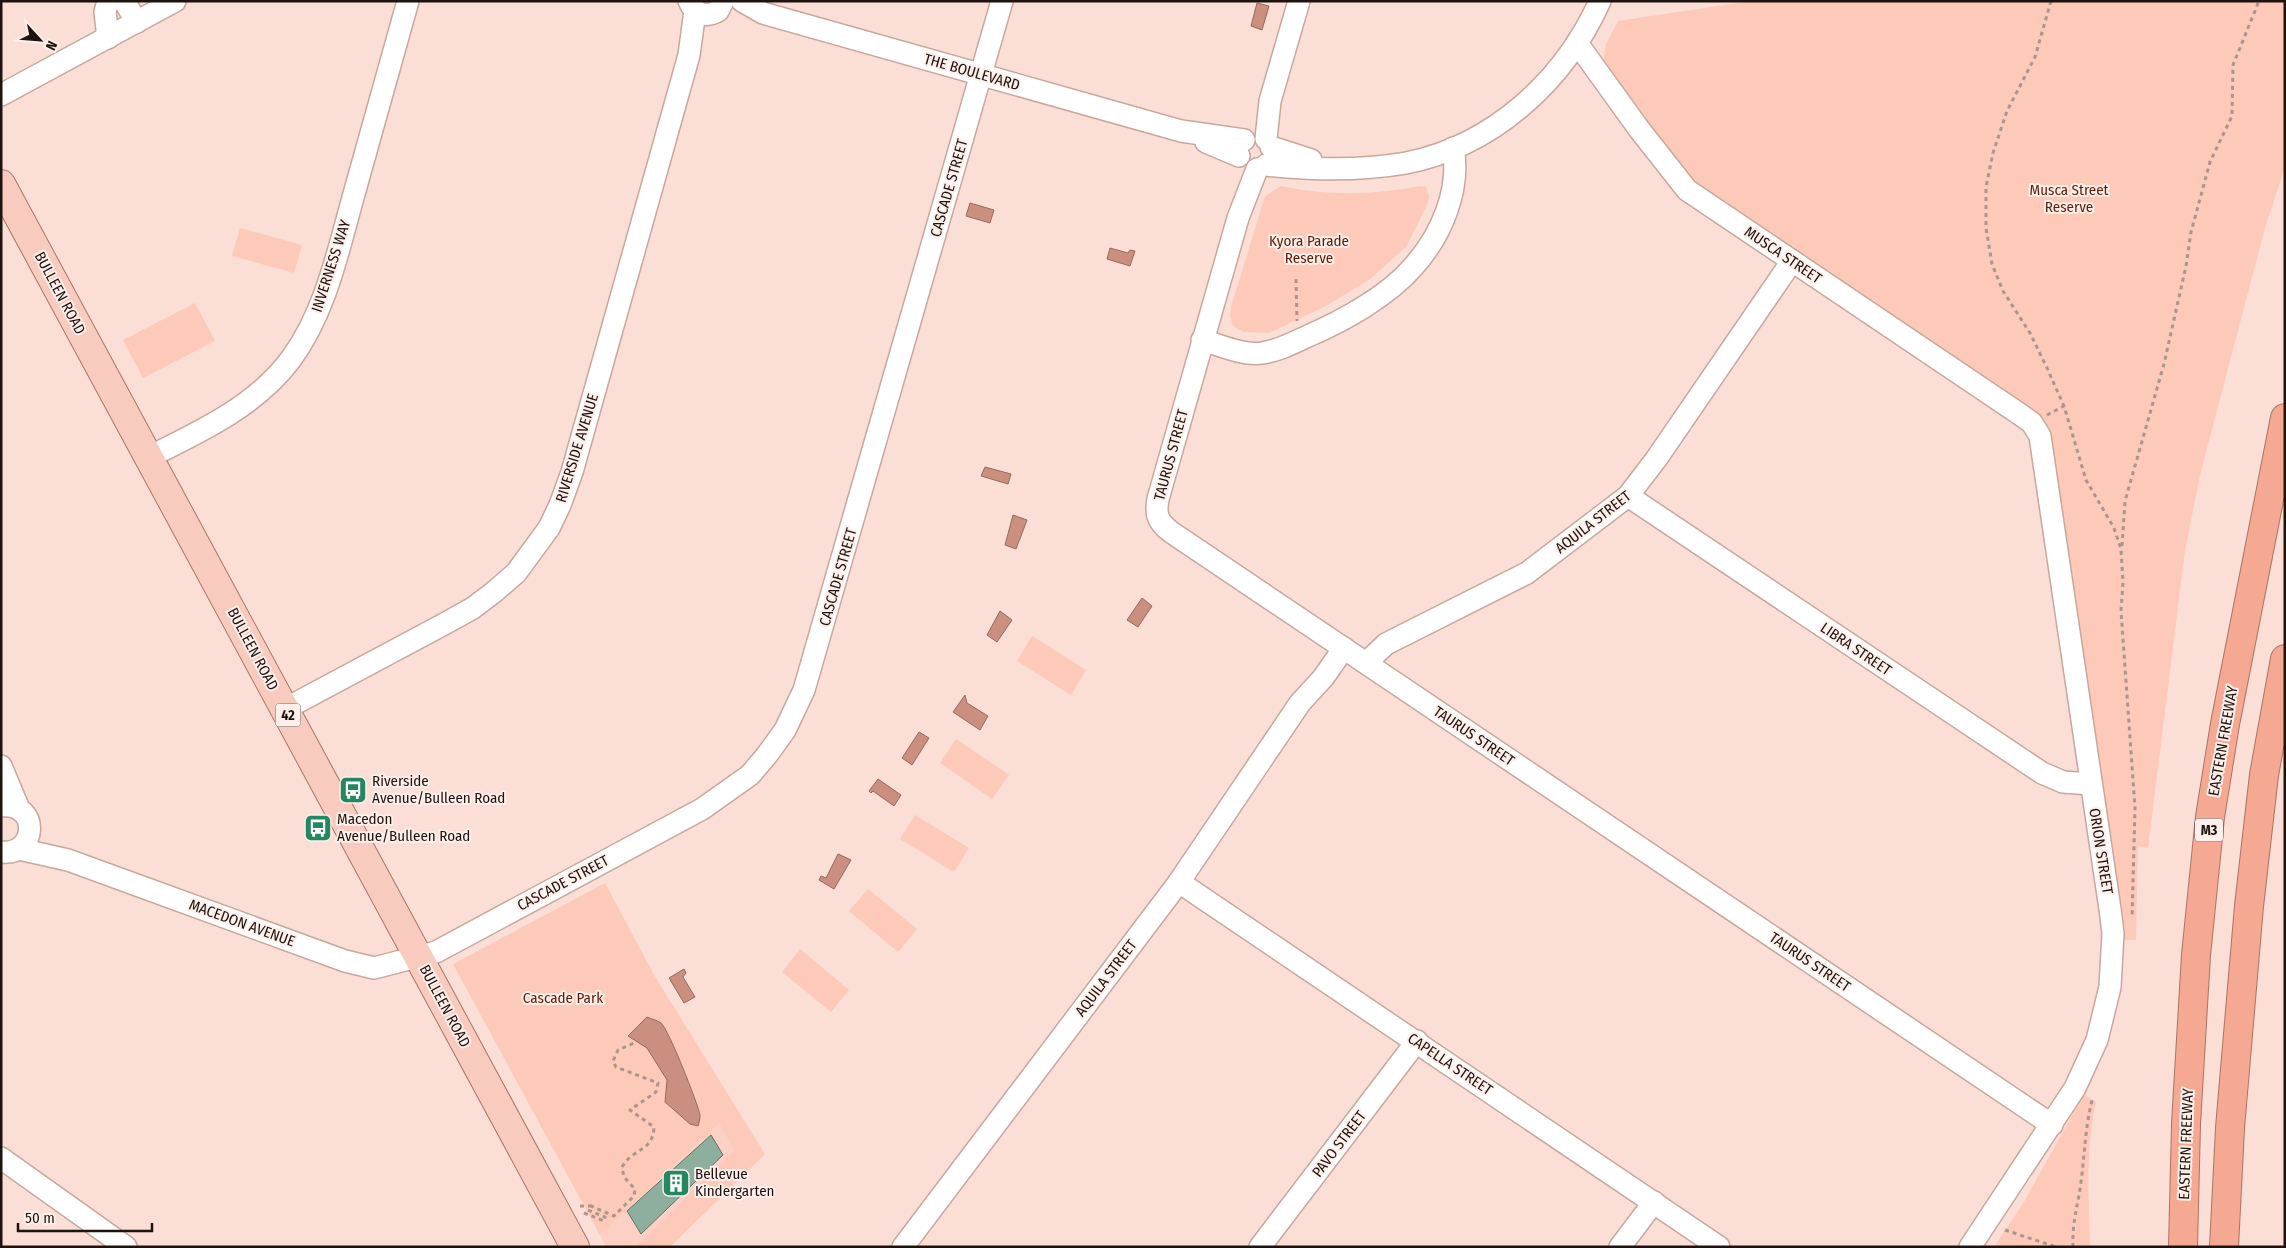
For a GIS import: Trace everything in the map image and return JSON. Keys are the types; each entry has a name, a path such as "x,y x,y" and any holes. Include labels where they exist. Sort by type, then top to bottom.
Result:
{"highway":[{"name":"EASTERN FREEWAY","path":"2183,1247 2186,1124 2195,964 2210,817 2225,724 2285,418"},
{"path":"2224,1247 2230,1128 2250,906 2264,775 2285,659"}],"main road":[{"name":"BULLEEN ROAD","path":"1,184 575,1247"}],"street":[{"path":"108,1 105,12 108,38"},
{"path":"124,1 137,22"},
{"path":"1,95 175,1"},
{"name":"INVERNESS WAY","path":"149,457 220,420 251,399 290,360 306,334 328,284 408,1"},
{"name":"THE BOULEVARD","path":"742,1 763,12 1255,152 1340,168 1407,162 1452,148 1483,133 1524,104 1545,85 1577,43 1600,1"},
{"name":"CASCADE STREET","path":"417,955 442,948 702,809 750,775 785,730 804,690 816,652 1002,1"},
{"name":"TAURUS STREET","path":"1299,1 1158,499 1157,516 1171,532 2052,1125"},
{"name":"THE BOULEVARD","path":"707,8 763,12"},
{"name":"RIVERSIDE AVENUE","path":"285,709 473,608 516,574 549,528 572,472 689,55 707,8"},
{"name":"MUSCA STREET","path":"1577,43 1678,180 1700,201 2032,423"},
{"path":"1202,340 1252,353 1275,350 1340,321 1390,287 1412,268 1439,227 1454,184 1456,166 1452,148"},
{"name":"AQUILA STREET","path":"1366,663 1386,644 1527,573 1628,496 1657,458 1792,261"},
{"name":"ORION STREET","path":"1970,1247 2075,1088 2098,1040 2110,987 2113,933 2043,448 2037,428 2032,423"},
{"name":"LIBRA STREET","path":"1628,496 2042,773 2063,782 2091,784"},
{"name":"AQUILA STREET","path":"903,1247 1180,882 1300,703 1315,673 1339,645"},
{"name":"MACEDON AVENUE","path":"1,766 13,811 68,860"},
{"path":"1,786 28,839 10,850"},
{"name":"MACEDON AVENUE","path":"10,850 68,860 359,966 374,968 417,955"},
{"name":"CAPELLA STREET","path":"1180,882 1719,1247"},
{"name":"PAVO STREET","path":"1260,1247 1416,1041"},
{"path":"1,1158 126,1247"},
{"path":"1620,1247 1654,1202"}],"path":[{"path":"2121,549 2125,501 2164,364 2186,266 2191,232 2210,162 2232,116 2233,65 2259,1"},
{"path":"1296,279 1297,322"},
{"path":"580,1206 591,1206 614,1216 634,1196 635,1189 624,1177 622,1167 628,1157 651,1143 654,1137 654,1127 630,1110 656,1092 658,1083 616,1067 614,1061 618,1050 634,1043"},
{"path":"584,1213 604,1221 605,1217 588,1210 591,1206"},
{"path":"1986,1222 2056,1247"}],"shaded area":[{"path":"1257,3 1269,6 1262,30 1251,26"},
{"path":"970,203 994,210 990,223 966,216"},
{"path":"1110,248 1128,253 1130,250 1135,251 1130,266 1107,259"},
{"path":"985,467 1011,474 1008,484 981,476"},
{"path":"1013,515 1027,520 1016,549 1005,545"},
{"path":"1142,598 1152,606 1138,627 1127,620"},
{"path":"1000,611 1012,620 997,642 987,635"},
{"path":"965,695 967,703 988,716 980,730 953,712"},
{"path":"919,732 929,738 912,765 902,758"},
{"path":"878,779 901,795 894,806 873,791 871,793 869,791"},
{"path":"838,854 851,860 834,889 819,880 821,876 826,878"},
{"path":"684,969 686,973 683,977 695,997 684,1003 669,978"},
{"path":"647,1017 661,1023 670,1038 698,1108 700,1115 698,1126 690,1124 665,1102 667,1080 647,1048 628,1036"},
{"path":"719,1122 734,1150 635,1247 606,1247 600,1235"}],"green space":[{"name":"Musca Street Reserve","path":"1750,1 2285,1 2285,167 2265,228 2201,471 2185,550 2148,848 2138,846 2136,940 2122,940 2050,435 1707,193 1685,174 1603,63 1606,44 1618,21"},
{"name":"Kyora Parade Reserve","path":"1281,186 1334,193 1368,193 1421,186 1426,187 1429,197 1427,205 1406,247 1370,279 1326,306 1269,333 1244,332 1233,326 1230,316 1231,307 1265,196"},
{"path":"240,228 302,245 294,273 232,256"},
{"path":"195,303 215,341 143,378 123,340"},
{"path":"1032,636 1086,670 1071,695 1017,661"},
{"path":"956,739 1009,775 992,799 940,763"},
{"path":"915,815 969,848 954,872 900,839"},
{"name":"Cascade Park","path":"605,883 654,975 765,1154 670,1247 635,1247 734,1150 719,1123 600,1235 453,964"},
{"path":"868,889 917,929 898,952 849,911"},
{"path":"800,949 849,990 831,1012 782,972"},
{"path":"2084,1094 2096,1102 2089,1155 2090,1247 1994,1247 2024,1202"}],"building":[{"name":"Bellevue Kindergarten","path":"711,1135 723,1155 641,1234 627,1211"}],"place":[{"name":"Riverside Avenue/Bulleen Road","path":"353,790"},
{"name":"Macedon Avenue/Bulleen Road","path":"318,828"},
{"name":"Bellevue Kindergarten","path":"676,1183"}]}
